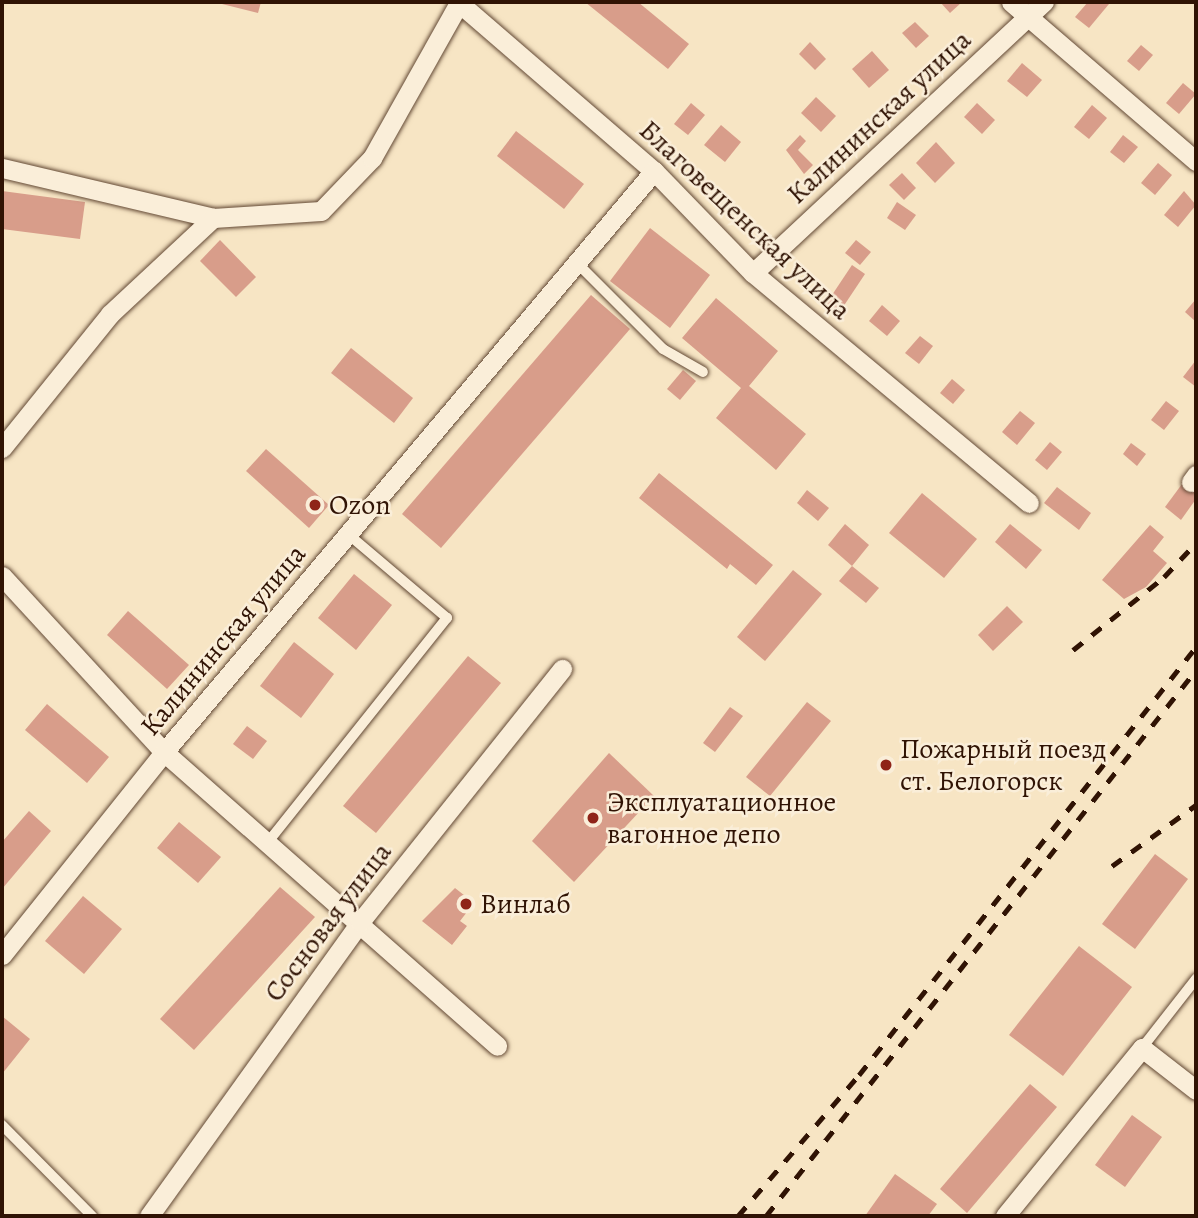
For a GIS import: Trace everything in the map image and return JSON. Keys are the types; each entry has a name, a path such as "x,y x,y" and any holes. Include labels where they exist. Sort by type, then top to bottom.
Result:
{"street":[{"path":"2,168 213,218 321,211 372,158 459,2"},
{"name":"Благовещенская улица","path":"459,2 654,171 753,273 1029,503"},
{"path":"1011,2 1026,18 1196,161"},
{"name":"Калининская улица","path":"753,273 1044,2"},
{"name":"Калининская улица","path":"2,955 164,752 654,171"},
{"path":"2,448 110,314 213,218"},
{"path":"2,576 164,752 497,1046"},
{"name":"Сосновая улица","path":"149,1216 359,922 562,669"},
{"path":"1005,1216 1142,1048 1196,1090"}],"lane":[{"path":"577,263 663,348 703,372"},
{"path":"268,842 447,618 349,535"},
{"path":"1142,1048 1196,979"},
{"path":"2,1125 92,1216"}],"building":[{"path":"214,2 261,2 258,13"},
{"path":"585,2 638,2 689,44 668,69"},
{"path":"940,2 962,2 950,13"},
{"path":"1088,2 1109,4 1089,28 1075,17"},
{"path":"915,22 929,36 916,48 902,33"},
{"path":"810,42 826,59 815,70 799,54"},
{"path":"1141,45 1153,55 1139,71 1127,61"},
{"path":"872,51 889,70 869,88 852,69"},
{"path":"1022,63 1042,80 1027,97 1007,81"},
{"path":"1183,83 1196,94 1179,114 1166,103"},
{"path":"816,97 836,116 821,132 801,113"},
{"path":"691,103 705,115 688,135 674,124"},
{"path":"977,103 995,120 982,134 964,117"},
{"path":"1092,105 1107,118 1089,139 1074,127"},
{"path":"721,125 741,142 725,162 704,145"},
{"path":"516,131 584,184 564,209 497,156"},
{"path":"800,135 806,141 798,150 813,165 804,174 786,150"},
{"path":"1123,135 1138,147 1124,163 1110,152"},
{"path":"936,142 955,163 935,183 916,163"},
{"path":"1158,163 1172,175 1155,195 1141,183"},
{"path":"902,173 916,188 904,200 889,185"},
{"path":"2,191 85,202 80,239 2,229"},
{"path":"1184,191 1196,205 1178,227 1164,215"},
{"path":"897,202 916,215 905,230 887,218"},
{"path":"650,228 710,275 670,328 610,281"},
{"path":"220,240 256,277 236,297 200,261"},
{"path":"856,240 871,252 860,265 845,253"},
{"path":"852,265 865,274 837,316 824,307"},
{"path":"591,295 630,329 441,548 402,514"},
{"path":"716,298 778,351 749,386 806,434 776,470 716,418 741,388 682,338"},
{"path":"1196,299 1196,322 1185,312"},
{"path":"882,305 900,321 887,336 869,321"},
{"path":"920,336 933,346 919,364 905,353"},
{"path":"351,348 413,398 394,423 331,373"},
{"path":"1196,360 1196,387 1183,377"},
{"path":"683,370 696,381 680,400 667,389"},
{"path":"952,379 965,390 953,404 940,393"},
{"path":"1166,401 1179,411 1164,430 1151,420"},
{"path":"1020,411 1035,423 1017,445 1002,432"},
{"path":"1050,442 1062,452 1047,470 1035,460"},
{"path":"1131,443 1146,454 1137,466 1123,454"},
{"path":"266,449 329,505 309,528 246,471"},
{"path":"659,473 773,565 756,585 730,564 727,569 639,498"},
{"path":"1185,480 1196,488 1196,499 1181,520 1165,507"},
{"path":"1057,487 1091,513 1079,530 1044,503"},
{"path":"807,490 829,508 818,521 797,503"},
{"path":"922,493 977,539 944,578 889,533"},
{"path":"845,524 869,545 852,566 828,545"},
{"path":"1010,524 1042,550 1026,569 995,542"},
{"path":"1150,525 1164,537 1153,551 1167,563 1146,587 1124,599 1102,580"},
{"path":"852,566 879,588 866,603 839,581"},
{"path":"793,570 822,594 765,661 737,637"},
{"path":"354,574 392,605 356,650 318,618"},
{"path":"1007,606 1023,622 993,651 978,635"},
{"path":"128,611 189,665 167,689 107,635"},
{"path":"294,642 334,674 301,718 260,686"},
{"path":"468,656 501,683 376,833 343,806"},
{"path":"807,702 831,721 770,796 746,777"},
{"path":"47,704 109,757 87,783 25,730"},
{"path":"730,707 743,716 715,752 703,743"},
{"path":"247,726 267,741 253,759 233,744"},
{"name":"Эксплуатационное вагонное депо","path":"609,753 654,796 574,882 532,841"},
{"path":"29,811 51,831 2,889 2,842"},
{"path":"179,822 221,857 198,883 157,848"},
{"path":"1155,854 1188,879 1135,949 1102,924"},
{"path":"280,887 315,917 194,1050 160,1019"},
{"path":"455,888 474,903 460,921 467,926 452,945 422,921"},
{"path":"83,896 122,929 84,974 45,941"},
{"path":"1079,946 1132,987 1063,1076 1009,1035"},
{"path":"2,1016 30,1039 2,1074"},
{"path":"1030,1084 1057,1107 967,1213 940,1189"},
{"path":"1132,1115 1162,1137 1125,1187 1095,1165"},
{"path":"895,1174 937,1204 928,1216 865,1216"}],"railway":[{"path":"1073,650 1164,577 1196,543"},
{"path":"738,1216 859,1075 1196,647"},
{"path":"766,1216 1196,670"},
{"path":"1112,866 1196,805"}],"place":[{"name":"Ozon","path":"315,505"},
{"name":"Пожарный поезд ст. Белогорск","path":"886,765"},
{"name":"Эксплуатационное вагонное депо","path":"593,818"},
{"name":"Винлаб","path":"466,904"}]}
